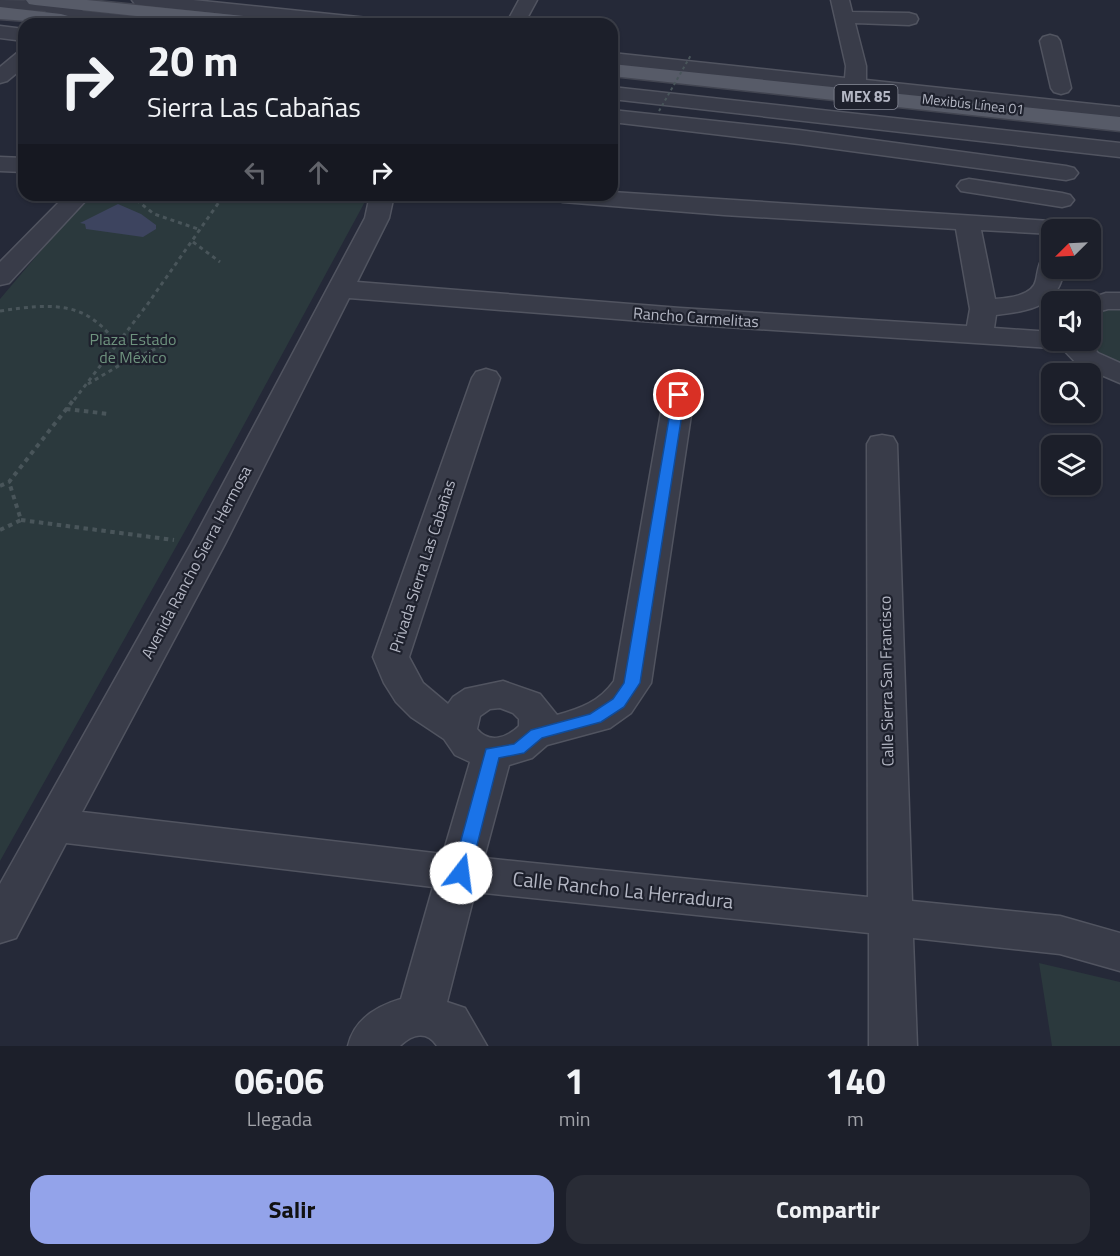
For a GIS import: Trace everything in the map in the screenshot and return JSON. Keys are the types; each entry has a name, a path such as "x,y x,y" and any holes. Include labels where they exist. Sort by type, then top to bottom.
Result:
{"main road":[{"path":"35,0 218,18"},
{"path":"0,11 54,18"},
{"name":"MEX 85","path":"618,70 856,83 1120,108"},
{"name":"MEX 85","path":"856,83 1120,124"}],"street":[{"path":"141,0 218,18"},
{"path":"518,18 528,0"},
{"path":"0,3 218,18"},
{"path":"856,83 843,8 909,19"},
{"path":"0,11 80,18"},
{"path":"0,33 18,34"},
{"path":"1050,41 1060,88"},
{"path":"618,44 856,83 1060,88 1120,94"},
{"path":"0,50 16,59 0,77"},
{"name":"Mexibús Línea 01","path":"618,58 1120,113"},
{"name":"Mexibús Línea 01","path":"618,65 856,83 1120,119"},
{"path":"618,94 711,117 738,130"},
{"path":"656,104 923,126 1120,150"},
{"path":"618,117 800,137 1066,173"},
{"path":"800,137 830,129 923,126"},
{"path":"1059,219 1070,143"},
{"path":"0,164 18,165"},
{"path":"969,186 1062,201"},
{"path":"618,199 1041,227"},
{"path":"4,267 73,201"},
{"name":"Avenida Rancho Sierra Hermosa","path":"0,925 208,544 377,219 381,201"},
{"path":"967,221 981,322 1037,295 1048,286 1049,279"},
{"name":"Rancho Carmelitas","path":"340,289 680,316 981,322 1041,337"},
{"path":"1101,303 1120,301"},
{"path":"1080,351 1088,359 1120,374"},
{"name":"Privada Sierra Las Cabañas","path":"458,729 414,700 400,683 391,657 486,378"},
{"path":"537,734 540,721 533,708 520,698 503,694 484,696 469,704 460,716 458,729 469,745 492,753 519,749 537,734 596,718 618,703 632,683 679,395"},
{"name":"Calle Sierra San Francisco","path":"882,444 893,1046"},
{"path":"420,1014 461,873 492,753"},
{"name":"Calle Rancho La Herradura","path":"54,825 461,873 1060,935 1120,952"},
{"path":"366,1044 393,1022 420,1014 448,1023 463,1046"}],"path":[{"path":"656,104 691,55"},
{"path":"135,201 161,219 201,230"},
{"path":"0,486 9,482 84,386 193,242 220,201"},
{"path":"193,242 220,262"},
{"path":"0,311 60,305 84,311 108,330 116,343"},
{"path":"84,386 126,362 162,346"},
{"path":"66,409 109,414"},
{"path":"9,482 21,520"},
{"path":"0,531 21,520 208,544"}],"green space":[{"name":"Plaza Estado de México","path":"83,201 365,201 228,454 0,861 0,299"},
{"path":"1120,307 1120,363 1097,351 1101,351 1101,311"},
{"path":"1039,963 1120,982 1120,1046 1052,1046"}],"water":[{"path":"118,204 141,214 156,225 156,229 143,237 86,229 85,224 80,223"}],"route":[{"path":"461,873 492,753 519,749 537,734 596,718 618,703 632,683 679,395"}]}
